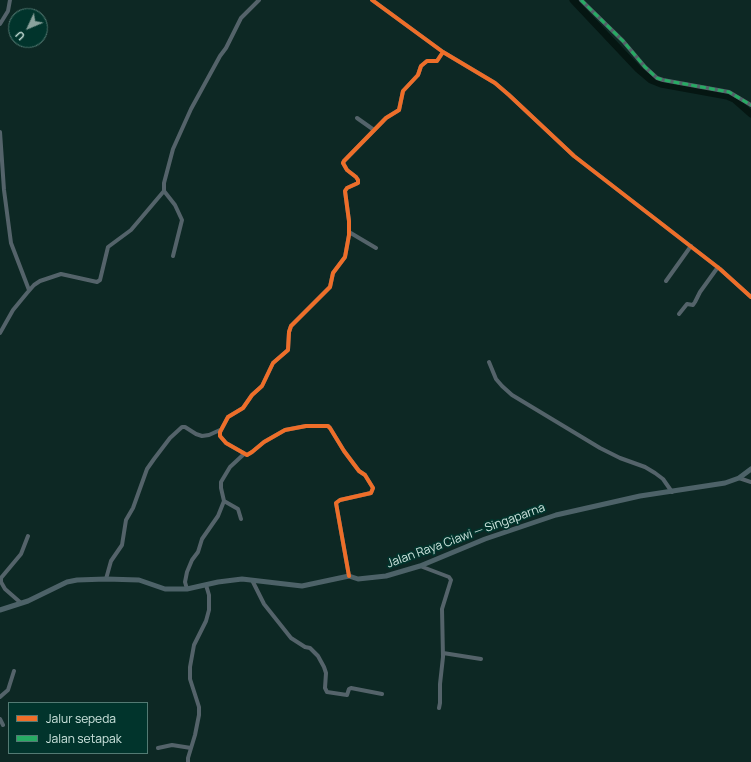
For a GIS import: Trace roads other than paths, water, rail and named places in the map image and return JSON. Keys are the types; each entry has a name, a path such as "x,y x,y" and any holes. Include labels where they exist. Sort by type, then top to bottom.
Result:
{"main road":[{"name":"Jalan Raya Ciawi — Singaparna","path":"0,610 41,595 66,582 77,580 139,580 165,589 187,589 230,580 252,580 302,586 349,576 358,579 386,576 420,566 485,539 556,515 633,498 713,486 739,478 751,469"}],"street":[{"path":"0,24 8,11 10,0"},
{"path":"173,256 182,220 175,205 164,191 164,183 173,149 191,109 220,56 226,48 241,18 259,0"},
{"path":"372,0 444,52 495,83 574,156 718,267 751,297"},
{"path":"581,0 623,41 645,67 657,78 729,92 751,106"},
{"path":"349,576 336,503 340,500 371,493 373,488 365,475 359,471 344,451 330,428 328,426 310,426 290,429 264,442 250,454 244,454 223,441 220,436 220,430 229,416 245,406 251,396 262,386 273,363 288,350 289,332 293,324 330,287 333,273 347,253 349,232 345,191 347,188 358,183 358,180 356,176 347,170 343,162 388,116 399,110 403,91 418,75 421,66 427,61 437,61 444,52"},
{"path":"357,118 374,130"},
{"path":"0,132 4,190 10,238 13,251 29,290"},
{"path":"0,333 13,310 29,290 40,281 61,274 97,282 100,280 108,248 131,230 164,191"},
{"path":"349,232 376,248"},
{"path":"666,280 691,246"},
{"path":"679,314 687,304 693,305 696,302 700,292 718,267"},
{"path":"489,362 496,379 512,395 600,448 656,473 663,479 672,492"},
{"path":"106,579 111,561 122,547 126,520 134,508 151,462 170,438 182,427 185,427 202,436 209,435 220,430"},
{"path":"187,589 185,582 192,560 198,552 202,539 218,516 224,501 221,482 230,467 244,454"},
{"path":"739,478 751,482"},
{"path":"224,501 238,509 241,518"},
{"path":"21,603 5,589 1,582 1,578 21,554 28,536"},
{"path":"420,566 449,577 451,580 442,609 443,653 439,708"},
{"path":"252,580 264,604 291,638 305,647 310,648 318,656 326,673 325,688 327,692 347,695 349,689 351,688 382,694"},
{"path":"188,762 199,714 199,707 190,679 190,667 194,645 206,621 209,610 209,595 206,585"},
{"path":"443,653 481,659"},
{"path":"0,697 8,690 14,671"},
{"path":"0,719 3,725"},
{"path":"158,748 172,745 191,748"}],"waterway":[{"path":"573,0 638,69 651,80 661,84 727,96 734,99 751,114"}]}
